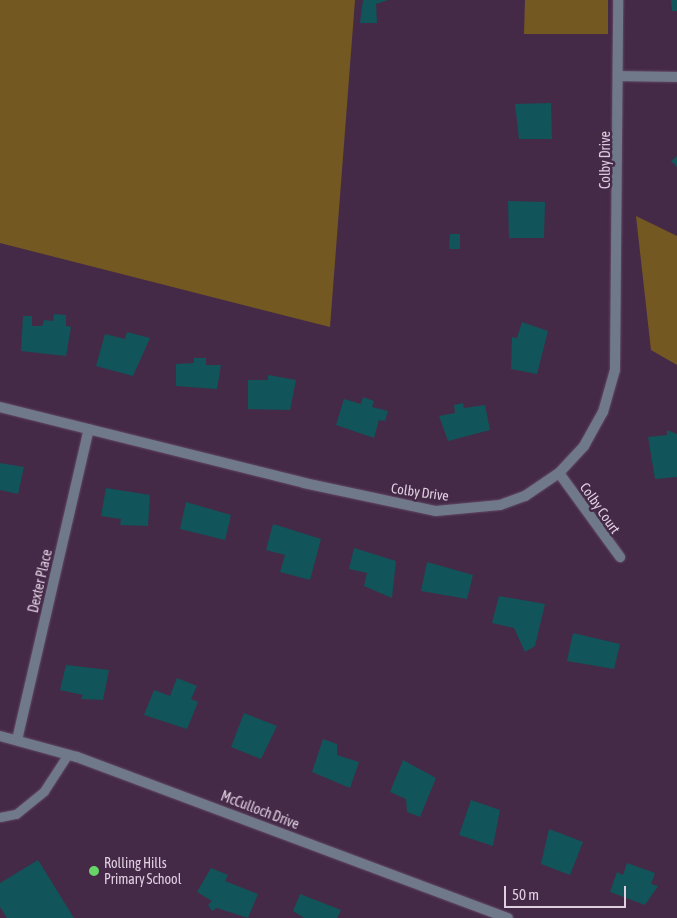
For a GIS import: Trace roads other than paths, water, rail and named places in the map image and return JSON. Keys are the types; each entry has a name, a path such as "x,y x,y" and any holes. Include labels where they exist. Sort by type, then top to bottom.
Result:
{"street":[{"name":"Colby Drive","path":"0,407 436,511 500,505 525,496 559,473 584,446 603,412 615,370 619,76 618,0"},
{"path":"619,76 677,77"},
{"name":"Dexter Place","path":"17,740 89,429"},
{"name":"Colby Court","path":"559,473 620,557"},
{"name":"McCulloch Drive","path":"0,736 68,754 508,918"}],"lane":[{"path":"0,817 16,814 44,791 68,754"}],"place":[{"name":"Rolling Hills Primary School","path":"94,871"}]}
